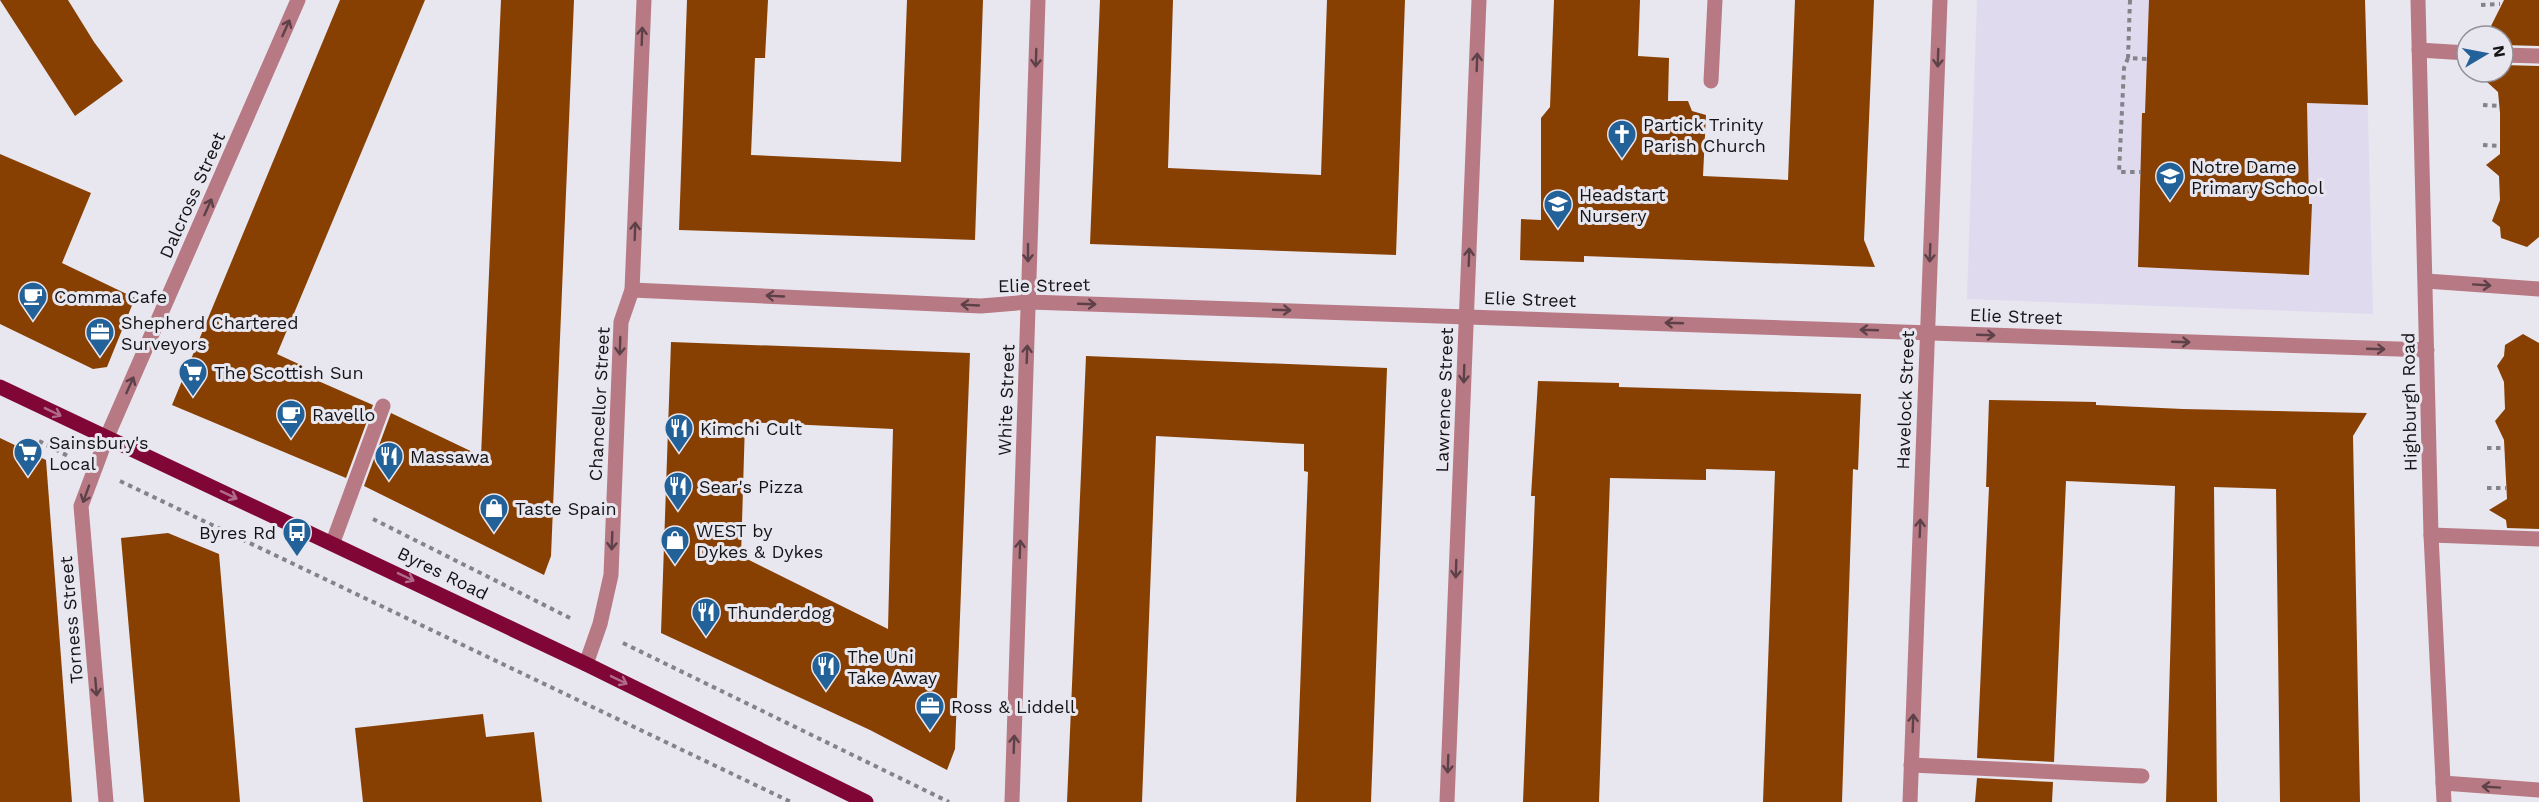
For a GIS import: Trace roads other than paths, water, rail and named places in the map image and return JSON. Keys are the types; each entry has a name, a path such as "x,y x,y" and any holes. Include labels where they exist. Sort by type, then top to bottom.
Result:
{"main road":[{"name":"Byres Road","path":"0,387 106,439 333,542 866,802"}],"street":[{"name":"Dalcross Street","path":"106,439 298,0"},
{"name":"Chancellor Street","path":"586,664 611,575 621,321 632,290 644,0"},
{"name":"White Street","path":"1012,802 1029,302 1028,244 1038,0"},
{"name":"Lawrence Street","path":"1447,802 1479,0"},
{"path":"1712,81 1715,0"},
{"name":"Havelock Street","path":"1910,802 1940,0"},
{"name":"Highburgh Road","path":"2418,0 2432,535 2444,802"},
{"path":"2419,50 2455,52"},
{"path":"2515,56 2539,57"},
{"path":"2426,281 2539,289"},
{"name":"Elie Street","path":"632,290 981,306 1029,302 2427,351"},
{"path":"333,542 383,406"},
{"name":"Torness Street","path":"106,439 81,507 106,802"},
{"path":"2432,535 2539,540"},
{"path":"1911,765 2142,776"},
{"path":"2443,783 2539,790"}],"place":[{"name":"Partick Trinity Parish Church","path":"1622,160"},
{"name":"Notre Dame Primary School","path":"2170,202"},
{"name":"Headstart Nursery","path":"1558,230"},
{"name":"Comma Cafe","path":"33,322"},
{"name":"Shepherd Chartered Surveyors","path":"100,358"},
{"name":"The Scottish Sun","path":"193,398"},
{"name":"Ravello","path":"291,440"},
{"name":"Kimchi Cult","path":"679,454"},
{"name":"Sainsbury's Local","path":"28,478"},
{"name":"Massawa","path":"389,482"},
{"name":"Sear's Pizza","path":"678,512"},
{"name":"Taste Spain","path":"494,534"},
{"name":"Byres Rd","path":"297,558"},
{"name":"WEST by Dykes & Dykes","path":"675,566"},
{"name":"Thunderdog","path":"706,638"},
{"name":"The Uni Take Away","path":"826,692"},
{"name":"Ross & Liddell","path":"930,732"}]}
